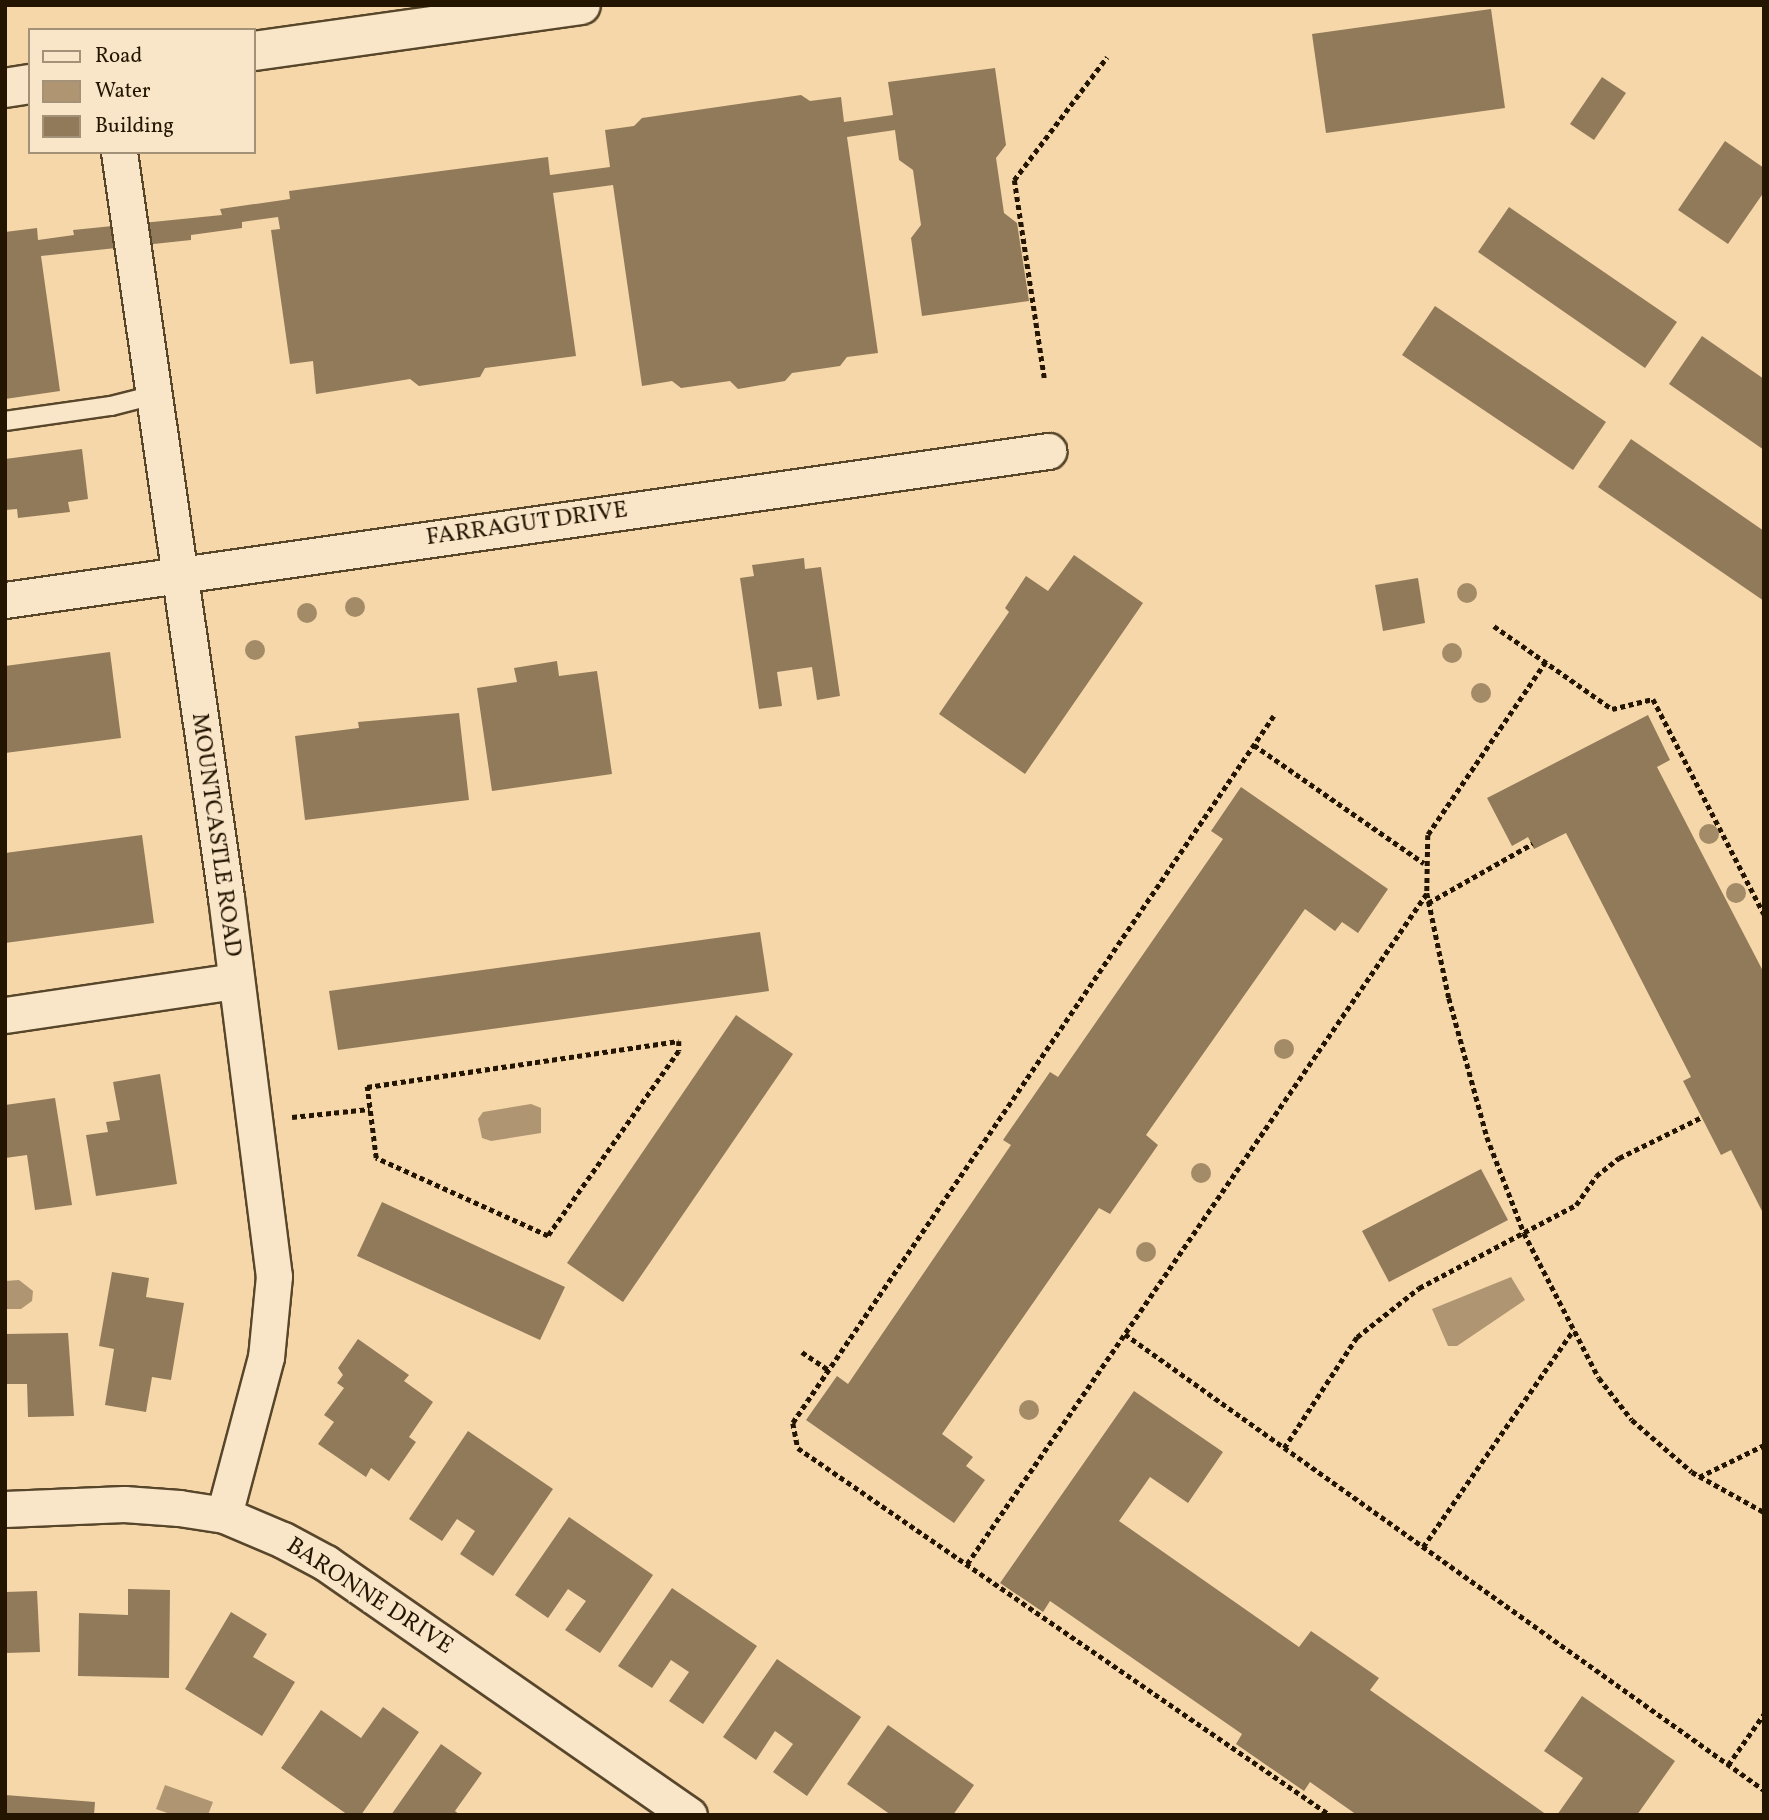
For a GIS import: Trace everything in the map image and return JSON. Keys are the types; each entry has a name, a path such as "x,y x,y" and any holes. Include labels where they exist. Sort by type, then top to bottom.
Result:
{"street":[{"path":"256,51 581,5"},
{"path":"5,88 28,84"},
{"name":"MOUNTCASTLE ROAD","path":"119,154 226,897 234,981 274,1276 266,1357 224,1515"},
{"name":"FARRAGUT DRIVE","path":"5,600 1048,451"},
{"path":"5,1015 234,981"},
{"name":"BARONNE DRIVE","path":"5,1509 124,1504 224,1515 326,1563 689,1815"}],"lane":[{"path":"5,421 111,406 154,395"}],"path":[{"path":"1044,378 1014,180 1107,57"},
{"path":"1494,626 1612,709 1653,699 1764,914"},
{"path":"1546,662 1428,835 1424,863 1428,903 1487,1137 1524,1233 1599,1378 1632,1420 1699,1477 1764,1512"},
{"path":"1274,716 793,1423 799,1448 1330,1815"},
{"path":"1254,745 1424,863"},
{"path":"1428,903 1532,844"},
{"path":"967,1564 1427,893"},
{"path":"679,1041 679,1051 548,1236 376,1158 370,1109 367,1087 679,1041"},
{"path":"292,1117 370,1109"},
{"path":"1284,1448 1357,1337 1419,1288 1576,1205 1596,1176 1619,1158 1702,1117"},
{"path":"1423,1547 1573,1330"},
{"path":"1125,1334 1764,1790"},
{"path":"802,1352 829,1370"},
{"path":"1699,1477 1764,1445"},
{"path":"1728,1765 1764,1714"}],"water":[{"path":"531,1104 541,1108 541,1133 491,1141 482,1138 478,1119 483,1112"},
{"path":"1511,1277 1525,1300 1457,1346 1448,1346 1432,1309"},
{"path":"19,1280 33,1291 32,1301 21,1309 5,1309 5,1281"},
{"path":"165,1785 213,1802 208,1815 173,1815 156,1809"}],"building":[{"path":"1491,9 1505,108 1326,133 1312,34"},
{"path":"995,68 1006,145 996,158 1004,213 1017,223 1029,301 922,316 911,238 921,225 913,170 899,160 895,130 847,137 878,353 847,357 840,366 792,373 785,381 738,389 730,381 681,388 672,381 642,386 613,185 553,193 576,356 485,368 480,377 419,386 410,379 316,394 313,361 290,364 271,230 280,229 278,217 242,222 242,228 191,235 191,240 41,256 60,391 5,399 5,232 37,228 38,240 74,235 73,230 222,215 220,209 290,199 289,191 548,157 550,175 610,167 605,130 634,126 642,118 801,95 810,101 841,97 844,122 893,115 888,82"},
{"path":"1602,77 1626,93 1594,140 1570,124"},
{"path":"1725,141 1764,168 1764,192 1728,244 1678,210"},
{"path":"1509,207 1677,322 1645,368 1478,252"},
{"path":"1435,306 1606,422 1573,470 1402,355"},
{"path":"1702,336 1764,379 1764,450 1669,384"},
{"path":"1631,439 1764,531 1764,601 1598,487"},
{"path":"82,449 88,499 68,502 70,512 18,518 17,509 5,510 5,459"},
{"path":"1074,555 1143,603 1025,774 939,714 1009,612 1005,608 1026,576 1048,591"},
{"path":"804,558 805,569 821,567 840,696 817,700 812,667 777,672 782,706 759,709 740,578 754,576 752,565"},
{"path":"1418,578 1425,623 1383,631 1375,585"},
{"path":"110,652 121,738 5,753 5,666"},
{"path":"557,661 559,676 597,671 612,774 492,791 477,688 517,682 514,668"},
{"path":"459,713 469,800 305,820 295,736 359,728 358,722"},
{"path":"1648,715 1670,760 1657,767 1764,973 1764,1215 1731,1150 1721,1155 1683,1081 1691,1077 1566,833 1534,849 1528,837 1512,846 1487,798"},
{"path":"1241,787 1388,889 1358,933 1342,922 1335,931 1305,909 1146,1135 1158,1145 1110,1214 1099,1208 942,1434 973,1457 966,1466 985,1480 954,1523 806,1420 837,1376 848,1384 1011,1145 1003,1140 1050,1072 1058,1077 1223,839 1211,831"},
{"path":"142,835 154,923 5,943 5,853"},
{"path":"760,932 769,991 338,1050 329,991"},
{"path":"736,1015 793,1054 623,1302 567,1263"},
{"path":"160,1074 177,1184 96,1196 86,1135 108,1132 106,1122 120,1120 113,1082"},
{"path":"55,1098 72,1205 35,1210 27,1155 5,1158 5,1105"},
{"path":"1481,1169 1508,1220 1389,1282 1362,1231"},
{"path":"382,1202 565,1287 540,1340 357,1256"},
{"path":"112,1272 149,1278 146,1297 184,1303 171,1380 152,1377 146,1412 105,1405 114,1349 99,1346"},
{"path":"68,1333 74,1416 28,1417 27,1384 5,1384 5,1334"},
{"path":"358,1339 409,1375 404,1381 433,1402 409,1437 416,1442 389,1481 371,1468 366,1477 318,1444 334,1422 324,1415 344,1388 337,1383 343,1375 338,1368"},
{"path":"1134,1391 1223,1452 1188,1503 1150,1477 1119,1521 1299,1647 1311,1631 1379,1678 1370,1690 1547,1815 1357,1815 1310,1782 1304,1791 1236,1744 1242,1734 1050,1601 1043,1612 1000,1583"},
{"path":"468,1431 553,1489 493,1576 460,1554 475,1531 457,1519 442,1541 409,1519"},
{"path":"569,1517 653,1575 600,1653 565,1630 586,1601 568,1589 548,1618 515,1595"},
{"path":"672,1588 757,1646 703,1724 669,1701 689,1672 671,1660 652,1688 618,1666"},
{"path":"128,1589 170,1590 169,1678 78,1676 79,1613 128,1615"},
{"path":"37,1591 40,1652 5,1653 5,1592"},
{"path":"231,1612 267,1634 253,1657 295,1682 262,1736 185,1689"},
{"path":"777,1659 861,1717 807,1796 773,1772 793,1744 775,1731 756,1760 723,1737"},
{"path":"1582,1696 1675,1761 1637,1815 1557,1815 1583,1778 1544,1751"},
{"path":"383,1707 419,1732 361,1815 348,1815 281,1768 321,1710 361,1738"},
{"path":"888,1725 974,1785 953,1815 891,1815 847,1784"},
{"path":"441,1744 482,1773 455,1811 460,1815 391,1815"},
{"path":"5,1795 95,1802 94,1815 5,1815"}]}
